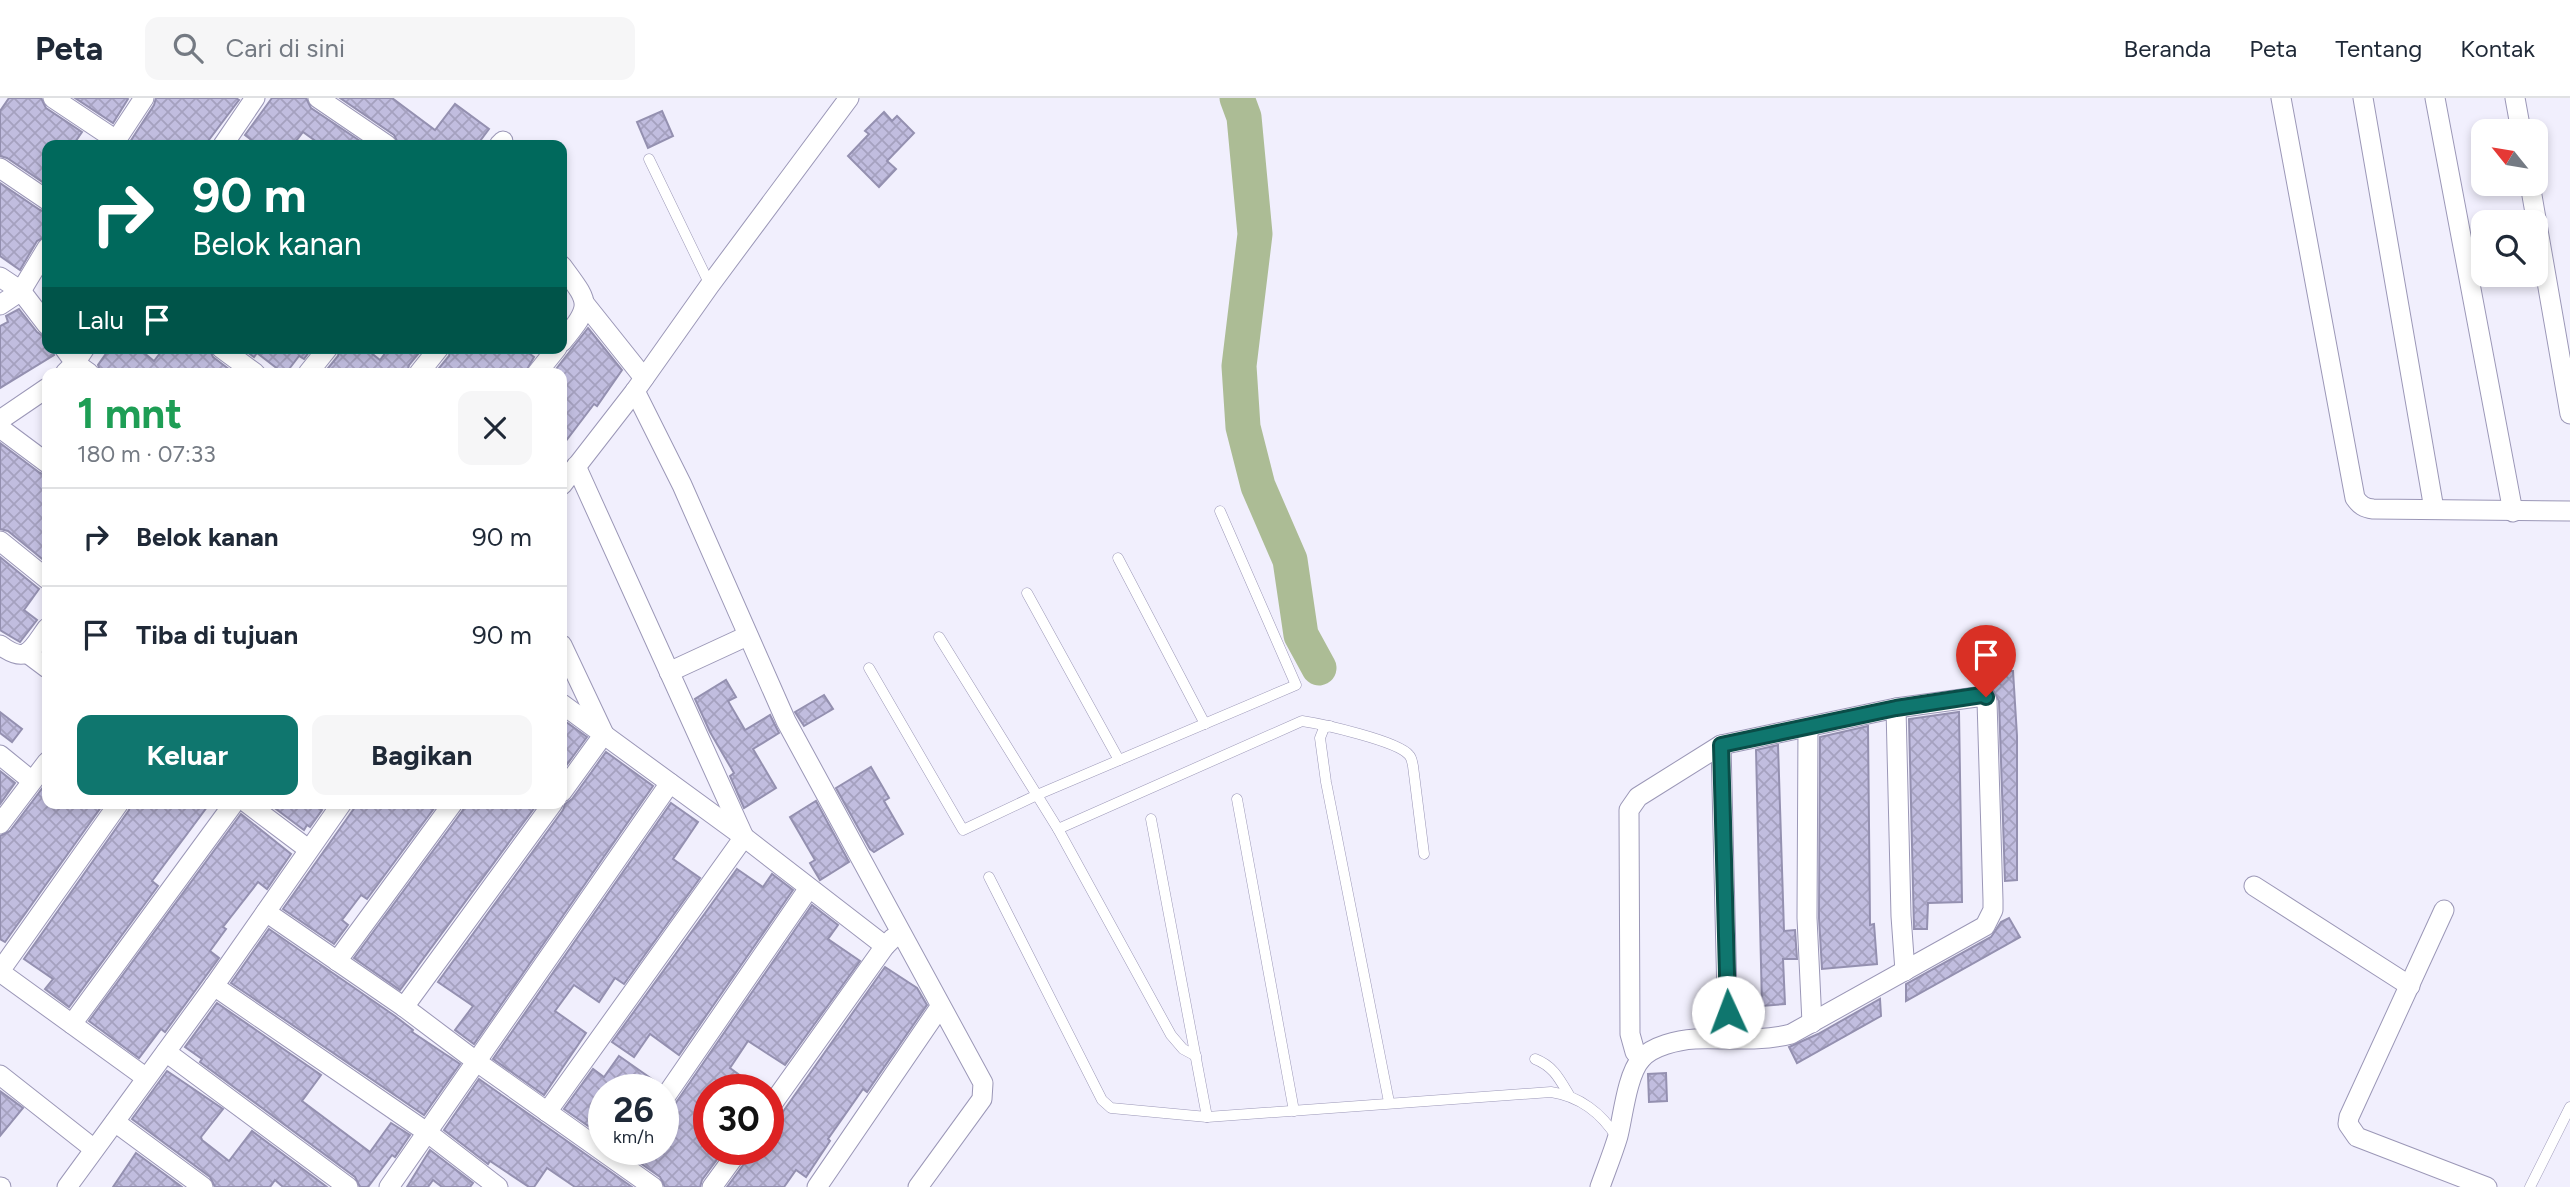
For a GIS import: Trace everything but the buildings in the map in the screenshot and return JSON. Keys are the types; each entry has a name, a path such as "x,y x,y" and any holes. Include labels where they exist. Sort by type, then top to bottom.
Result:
{"street":[{"path":"53,98 110,140"},
{"path":"116,140 144,98"},
{"path":"231,140 255,98"},
{"path":"318,98 380,140"},
{"path":"567,478 640,385 710,285 849,98"},
{"path":"2281,98 2355,498 2365,508 2570,511"},
{"path":"2363,98 2434,509"},
{"path":"2435,98 2513,512"},
{"path":"2515,98 2519,119"},
{"path":"0,168 42,197"},
{"path":"2532,196 2570,414"},
{"path":"0,305 21,291 42,256"},
{"path":"567,273 584,296 585,304 579,321 567,336"},
{"path":"0,277 21,291 42,318"},
{"path":"585,304 640,385 786,722 984,1089 982,1099 918,1187"},
{"path":"229,354 249,368"},
{"path":"312,368 323,354"},
{"path":"423,368 434,354"},
{"path":"541,368 552,354"},
{"path":"0,421 42,392"},
{"path":"0,428 42,459"},
{"path":"576,466 744,837"},
{"path":"0,541 42,575"},
{"path":"0,645 15,655 27,653 42,634"},
{"path":"669,671 747,636"},
{"path":"27,653 42,664"},
{"path":"567,656 604,734"},
{"path":"1600,1187 1617,1138 1634,1070 1641,1059 1651,1051 1691,1039 1777,1038 1791,1034 1985,926 1993,910 1987,701 1982,695 1896,708 1721,745 1637,797 1629,810 1630,1034 1635,1052 1641,1059"},
{"path":"567,708 744,837 885,946"},
{"path":"1896,708 1901,916 1905,971"},
{"path":"1808,727 1807,919 1812,1023"},
{"path":"567,785 604,734"},
{"path":"1721,745 1728,1039"},
{"path":"0,755 32,781"},
{"path":"0,824 42,768"},
{"path":"389,1187 670,783"},
{"path":"115,809 0,972 145,1077"},
{"path":"72,1024 230,809"},
{"path":"255,809 308,849"},
{"path":"67,1187 214,986 338,809"},
{"path":"337,961 449,809"},
{"path":"404,1007 549,809"},
{"path":"547,1112 744,837"},
{"path":"2254,886 2410,986"},
{"path":"679,1077 809,888"},
{"path":"2444,910 2348,1116 2348,1124 2357,1137 2487,1187"},
{"path":"266,912 404,1007 547,1112 588,1136"},
{"path":"784,1088 885,946 901,931"},
{"path":"214,986 428,1133 496,1186"},
{"path":"817,1187 940,1007"},
{"path":"166,1052 348,1187"},
{"path":"0,1075 94,1149"},
{"path":"115,1122 203,1187"},
{"path":"632,1165 653,1187"},
{"path":"712,1187 728,1165"}],"lane":[{"path":"649,159 710,285"},
{"path":"869,668 962,830 1037,795 1296,685 1220,511"},
{"path":"1118,558 1205,724"},
{"path":"1027,593 1119,760"},
{"path":"939,637 1058,829 1171,1035 1183,1049 1196,1056"},
{"path":"1058,829 1302,721 1332,726 1398,748 1409,755 1413,766 1424,854"},
{"path":"1332,726 1324,728 1320,738 1326,782 1389,1102"},
{"path":"1237,799 1294,1111"},
{"path":"1151,819 1207,1117"},
{"path":"989,877 1105,1104 1117,1110 1207,1117 1551,1092 1569,1095 1608,1122 1617,1138"},
{"path":"1535,1059 1549,1065 1569,1095"},
{"path":"2530,1187 2570,1107"}],"waterway":[{"path":"1237,98 1244,117 1255,234 1239,366 1243,427 1258,486 1290,560 1301,635 1319,668"}],"route":[{"path":"1728,1012 1721,745 1896,708 1982,695 1986,697"}]}
